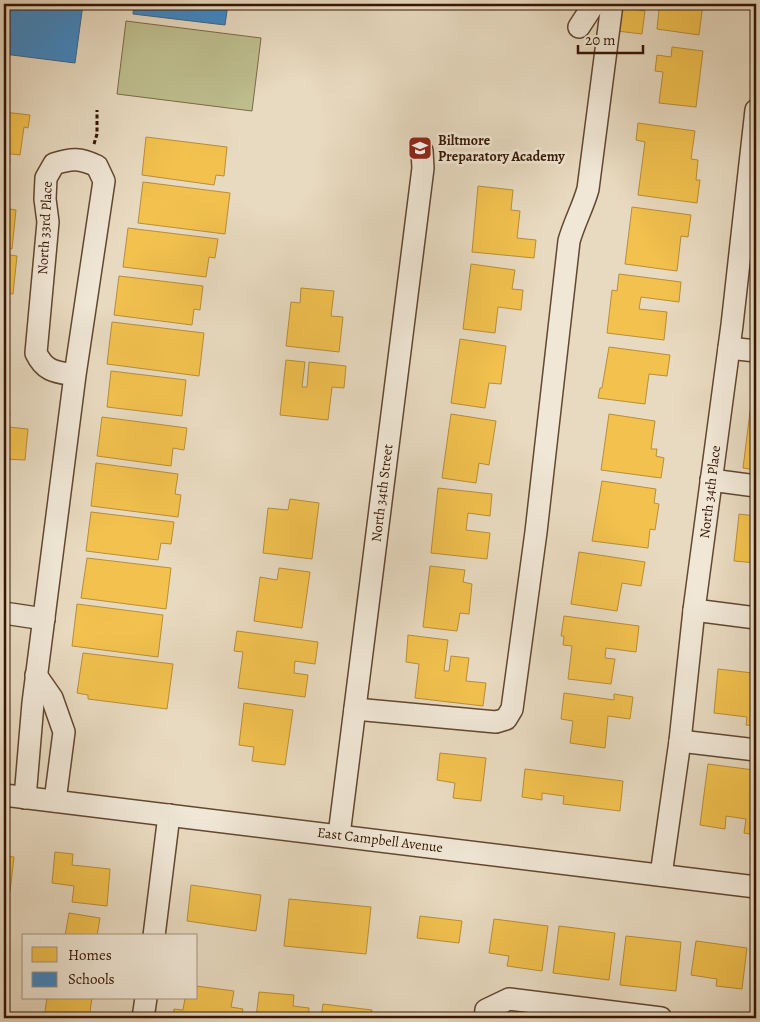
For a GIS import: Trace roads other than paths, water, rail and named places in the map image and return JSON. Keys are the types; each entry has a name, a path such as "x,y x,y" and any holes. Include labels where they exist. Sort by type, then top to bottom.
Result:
{"street":[{"path":"579,27 594,4"},
{"path":"355,709 496,722 506,718 512,709 536,532 569,241 573,225 588,189 612,4"},
{"name":"North 34th Place","path":"661,875 680,741 694,610 728,348 750,217 756,110"},
{"name":"North 34th Street","path":"339,835 423,168 422,151"},
{"name":"North 33rd Place","path":"71,158 97,166 104,181 75,375 54,372 41,364 36,353 48,222 45,199 46,178 54,164 71,158"},
{"path":"728,348 756,351"},
{"path":"25,798 36,675 75,375"},
{"path":"711,480 756,486"},
{"path":"694,610 756,618"},
{"path":"4,613 44,619"},
{"path":"36,675 52,698 64,732 55,802"},
{"path":"32,716 60,718"},
{"path":"680,741 756,750"},
{"name":"East Campbell Avenue","path":"4,795 756,887"},
{"path":"154,934 169,816"},
{"path":"485,1018 486,1010 509,998 661,1018"},
{"path":"144,1018 146,1000"}],"place":[{"name":"Biltmore Preparatory Academy","path":"420,148"}]}
